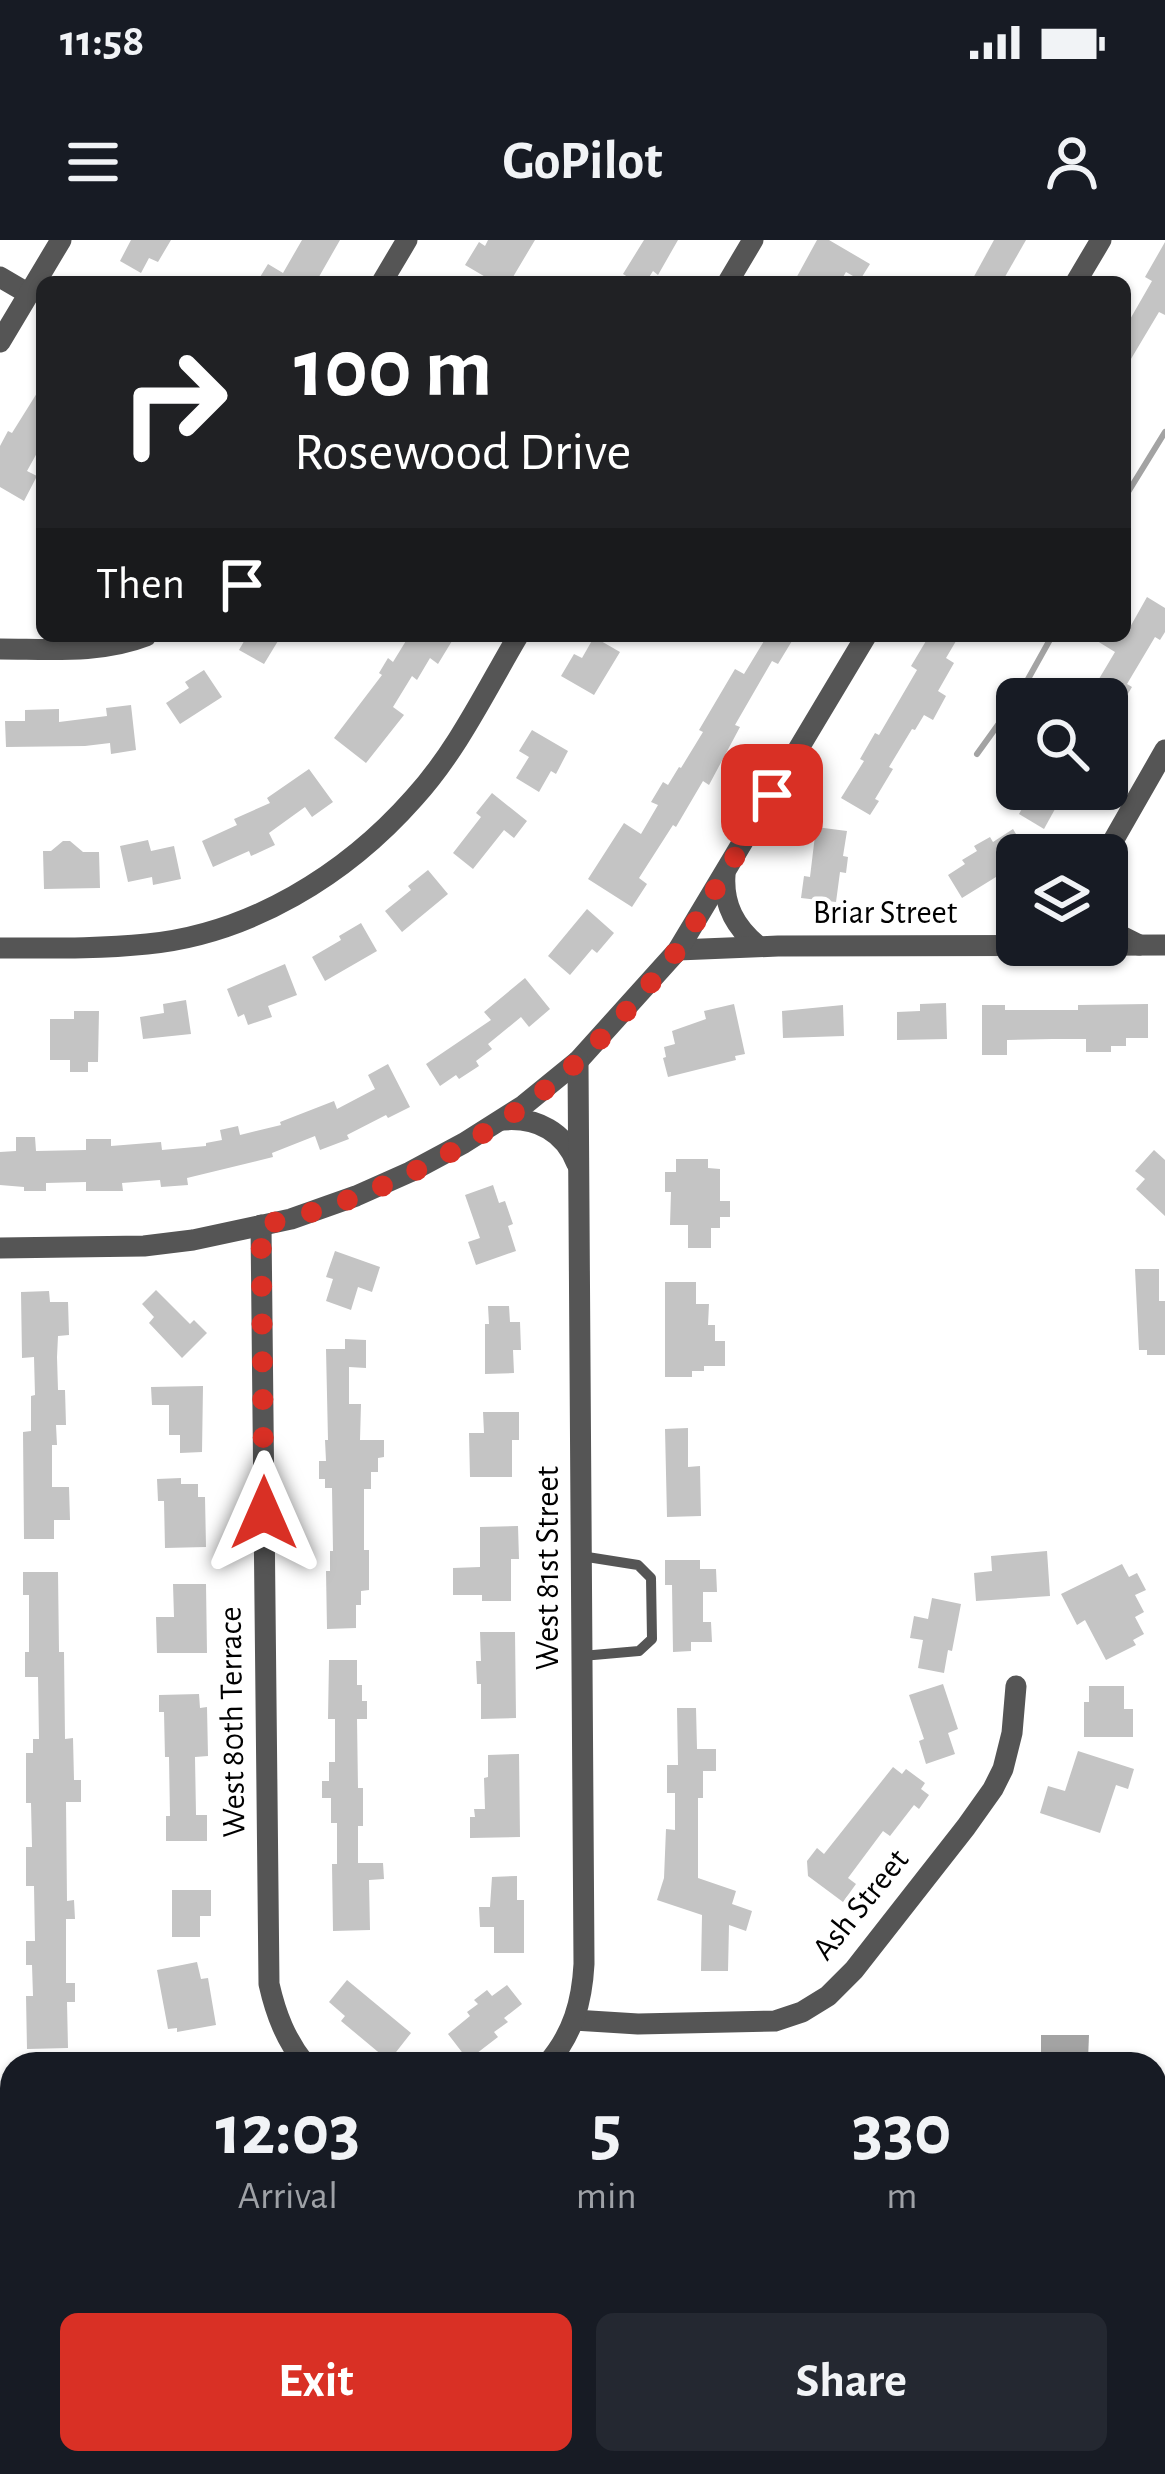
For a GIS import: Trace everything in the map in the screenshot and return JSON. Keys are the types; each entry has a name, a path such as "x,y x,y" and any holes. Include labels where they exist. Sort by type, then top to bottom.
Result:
{"street":[{"path":"40,276 61,240"},
{"path":"386,276 407,240"},
{"path":"732,276 753,240"},
{"path":"1080,276 1101,240"},
{"path":"0,277 29,294"},
{"path":"0,342 36,282"},
{"path":"0,649 94,649 130,642"},
{"path":"0,948 152,944 206,932 251,917 331,873 375,838 416,796 449,752 514,642"},
{"path":"0,1248 144,1246 291,1219 374,1188 502,1120 578,1061 678,950 862,642"},
{"path":"1117,834 1165,750"},
{"path":"725,874 724,892 733,917 758,946"},
{"path":"1128,940 1139,945"},
{"name":"Briar Street","path":"678,950 996,945"},
{"name":"Briar Street","path":"1128,945 1165,945"},
{"name":"West 81st Street","path":"557,2052 574,2020 584,1964 578,1061"},
{"path":"502,1120 529,1120 554,1132 572,1150 578,1166"},
{"name":"West 80th Terrace","path":"261,1225 269,1984 275,2012 296,2052"},
{"name":"Ash Street","path":"574,2020 638,2024 776,2021 828,1996 854,1970 992,1789 1003,1769 1012,1733 1016,1686"}],"lane":[{"path":"580,1556 638,1565 651,1578 652,1639 640,1651 582,1656"}],"shaded area":[{"path":"1041,2035 1089,2035 1088,2052 1041,2052"}],"building":[{"path":"131,240 171,240 158,262 149,258 141,273 120,261"},
{"path":"302,240 340,240 319,276 261,276 268,264 283,273"},
{"path":"488,240 535,240 514,276 484,276 465,265 479,242 485,246"},
{"path":"644,240 678,240 658,275 653,271 650,276 623,274"},
{"path":"817,240 829,240 870,264 862,276 846,272 844,276 797,276"},
{"path":"994,240 1026,240 1005,276 974,276"},
{"path":"1165,242 1165,315 1159,312 1131,359 1131,318 1152,281 1145,277"},
{"path":"36,395 36,455 27,471 36,478 24,501 0,487 0,446 8,431 12,433"},
{"path":"1147,597 1165,608 1165,632 1160,640 1155,637 1128,682 1128,678 1100,678 1115,652 1099,642 1131,642 1131,625"},
{"path":"244,642 277,642 264,664 239,650"},
{"path":"405,642 451,642 438,664 430,658 417,680 412,676 393,707 404,715 366,763 334,738 382,675 388,658 393,662"},
{"path":"591,642 603,642 620,652 594,695 561,676 574,654 582,658"},
{"path":"763,642 791,642 778,664 772,661 735,725 740,727 709,785 703,781 639,878 647,884 632,907 588,879 624,823 641,834 658,805 651,802 663,782 668,785 681,768 735,669 744,674"},
{"path":"925,642 955,642 946,658 954,663 938,691 946,696 933,720 924,715 912,729 889,767 893,769 870,815 841,798 875,733 879,735 917,670 911,666"},
{"path":"204,670 222,697 180,724 166,703 189,688 185,682"},
{"path":"131,705 136,750 111,754 110,743 6,747 5,721 25,721 25,710 59,709 59,722 107,716 106,708"},
{"path":"532,730 568,751 539,792 516,778 529,757 519,751"},
{"path":"309,769 333,802 312,817 305,807 269,833 275,845 213,867 202,841 270,803 267,798"},
{"path":"492,793 527,821 514,838 504,830 473,869 453,853 481,817 476,813"},
{"path":"1021,810 1054,810 1044,829 1019,814"},
{"path":"816,827 847,831 846,873 840,872 836,902 801,898 804,876 810,877"},
{"path":"990,837 996,877 962,898 948,875 977,851 974,846"},
{"path":"148,840 151,851 174,846 181,879 153,885 152,877 128,882 120,846"},
{"path":"63,841 83,852 99,852 100,888 44,889 43,851"},
{"path":"428,870 448,894 402,932 385,911"},
{"path":"587,909 614,933 597,953 592,949 570,975 548,956"},
{"path":"361,923 377,951 325,981 312,957"},
{"path":"285,964 297,995 268,1006 272,1017 248,1025 244,1014 238,1017 227,989"},
{"path":"525,978 550,1009 529,1027 521,1017 488,1044 492,1049 476,1061 479,1066 440,1086 426,1064 491,1020 484,1012"},
{"path":"186,1000 191,1034 143,1039 140,1017 164,1013 163,1004"},
{"path":"946,1003 947,1039 897,1040 897,1012 920,1011 920,1004"},
{"path":"734,1004 745,1054 668,1077 663,1058 664,1047 675,1044 672,1031 706,1019 704,1011"},
{"path":"1148,1004 1148,1038 1126,1038 1126,1046 1111,1046 1111,1052 1086,1052 1086,1039 1007,1040 1007,1055 982,1055 982,1005 1005,1005 1005,1010 1078,1010 1078,1005"},
{"path":"843,1005 844,1036 783,1038 782,1011"},
{"path":"74,1011 99,1011 98,1062 88,1062 88,1072 70,1072 70,1060 50,1060 50,1019 74,1019"},
{"path":"388,1064 410,1107 320,1150 315,1136 272,1153 273,1157 187,1178 188,1185 161,1187 160,1180 122,1183 123,1191 86,1191 86,1182 46,1183 46,1191 24,1191 24,1187 0,1185 0,1152 16,1151 16,1137 35,1137 36,1151 86,1150 86,1139 111,1139 111,1146 161,1142 162,1150 206,1146 222,1140 220,1130 238,1126 240,1135 281,1125 334,1101 337,1109 375,1089 368,1075"},
{"path":"1154,1150 1165,1160 1165,1216 1136,1189 1145,1179 1135,1171"},
{"path":"676,1159 708,1159 708,1168 720,1169 720,1201 730,1201 730,1217 720,1217 720,1228 711,1228 711,1248 688,1248 688,1225 670,1225 671,1192 665,1192 665,1172 676,1172"},
{"path":"493,1185 499,1203 505,1201 516,1251 476,1265 468,1242 480,1238 465,1195"},
{"path":"335,1251 380,1267 372,1292 358,1287 351,1310 326,1301 333,1279 326,1277"},
{"path":"1135,1269 1159,1269 1159,1301 1165,1301 1165,1355 1139,1350"},
{"path":"665,1282 696,1282 696,1304 709,1304 708,1325 715,1325 715,1341 725,1341 725,1366 704,1366 704,1371 692,1371 692,1377 665,1377"},
{"path":"156,1290 190,1324 194,1320 207,1333 182,1358 149,1323 154,1317 142,1304"},
{"path":"49,1291 50,1302 68,1302 69,1335 58,1336 57,1357 58,1390 65,1390 66,1425 56,1425 52,1487 69,1487 70,1520 54,1520 54,1539 24,1539 23,1432 31,1431 31,1396 35,1395 34,1357 22,1358 21,1292"},
{"path":"488,1306 509,1306 510,1322 520,1322 521,1350 513,1350 514,1373 485,1374"},
{"path":"345,1339 366,1340 366,1368 349,1367 349,1404 361,1404 360,1440 384,1440 384,1457 378,1458 378,1472 371,1472 371,1489 364,1489 369,1590 361,1591 361,1605 356,1605 356,1628 327,1629 332,1488 325,1488 325,1479 319,1479 319,1461 326,1461 328,1440 326,1349 345,1349"},
{"path":"203,1386 202,1452 180,1453 180,1435 169,1435 169,1405 152,1405 151,1387"},
{"path":"483,1412 519,1412 519,1440 512,1440 512,1477 470,1477 469,1433 484,1433"},
{"path":"688,1428 688,1467 700,1466 701,1516 667,1517 665,1429"},
{"path":"181,1478 181,1484 198,1484 198,1497 205,1497 206,1547 165,1548 164,1501 158,1501 157,1479"},
{"path":"518,1526 519,1559 511,1559 511,1601 453,1595 453,1568 480,1567 480,1527"},
{"path":"1047,1551 1050,1596 976,1601 974,1573 992,1571 991,1556"},
{"path":"665,1560 700,1560 700,1569 716,1569 717,1592 703,1592 703,1622 711,1622 712,1642 691,1642 691,1651 673,1652 672,1585 665,1585"},
{"path":"1122,1564 1129,1577 1137,1573 1146,1590 1135,1595 1144,1612 1135,1617 1144,1634 1133,1640 1136,1645 1106,1660 1085,1620 1077,1625 1061,1594"},
{"path":"23,1572 58,1572 65,1739 73,1738 74,1780 81,1780 81,1802 66,1802 67,1901 74,1900 75,1919 66,1919 66,1983 75,1983 75,2002 67,2002 68,2048 27,2049 26,1996 33,1996 26,1941 35,1941 34,1886 26,1886 26,1847 32,1847 26,1753 33,1753 33,1739 39,1739 38,1677 25,1677 29,1595 23,1595"},
{"path":"173,1584 206,1584 207,1653 157,1653 156,1617 174,1617"},
{"path":"932,1598 961,1604 944,1673 918,1668 923,1640 910,1638 914,1616 928,1619"},
{"path":"480,1632 515,1632 516,1718 481,1719 476,1661 481,1661"},
{"path":"329,1660 357,1660 357,1685 362,1685 362,1701 367,1701 367,1719 357,1719 358,1788 363,1788 358,1863 383,1863 384,1879 369,1880 370,1930 333,1931 337,1823 331,1823 331,1798 322,1798 322,1781 329,1781 329,1762 335,1762 335,1719 328,1719"},
{"path":"943,1684 958,1729 948,1733 955,1754 926,1764 919,1741 924,1739 909,1695"},
{"path":"1089,1686 1124,1686 1124,1709 1133,1709 1133,1737 1084,1737"},
{"path":"199,1694 200,1708 207,1707 208,1756 195,1757 196,1815 207,1815 207,1841 166,1841 169,1757 165,1757 159,1695"},
{"path":"677,1708 696,1708 697,1749 716,1749 716,1771 703,1771 703,1798 698,1798 698,1878 736,1891 732,1904 752,1911 746,1931 729,1925 728,1971 701,1971 702,1915 657,1900 664,1878 666,1829 675,1830 675,1793 667,1793 667,1765 678,1765"},
{"path":"1078,1751 1134,1769 1128,1789 1116,1785 1100,1833 1040,1813 1048,1786 1065,1791"},
{"path":"519,1754 520,1837 470,1838 474,1809 485,1809 488,1755"},
{"path":"893,1767 902,1774 906,1769 925,1783 921,1789 929,1795 919,1809 914,1805 890,1836 883,1831 848,1878 856,1884 843,1902 808,1876 807,1861 817,1848 824,1854"},
{"path":"517,1876 517,1900 524,1900 524,1953 494,1953 494,1927 480,1927 479,1907 490,1907 492,1877"},
{"path":"172,1890 211,1890 211,1916 200,1916 200,1937 172,1937"},
{"path":"197,1962 201,1979 208,1978 216,2025 177,2032 177,2028 168,2029 157,1970"},
{"path":"347,1980 411,2033 396,2052 378,2052 341,2021 345,2016 329,2002"},
{"path":"507,1985 522,2004 504,2018 508,2022 494,2032 498,2037 478,2052 462,2052 448,2034 470,2016 467,2012 478,2004 474,2000 487,1990 492,1996"}],"waterway":[{"path":"1131,487 1165,432"},
{"path":"977,754 1018,697 1049,642"}],"route":[{"path":"264,1513 261,1225 356,1196 410,1172 502,1120 554,1082 678,950 772,795"}]}
